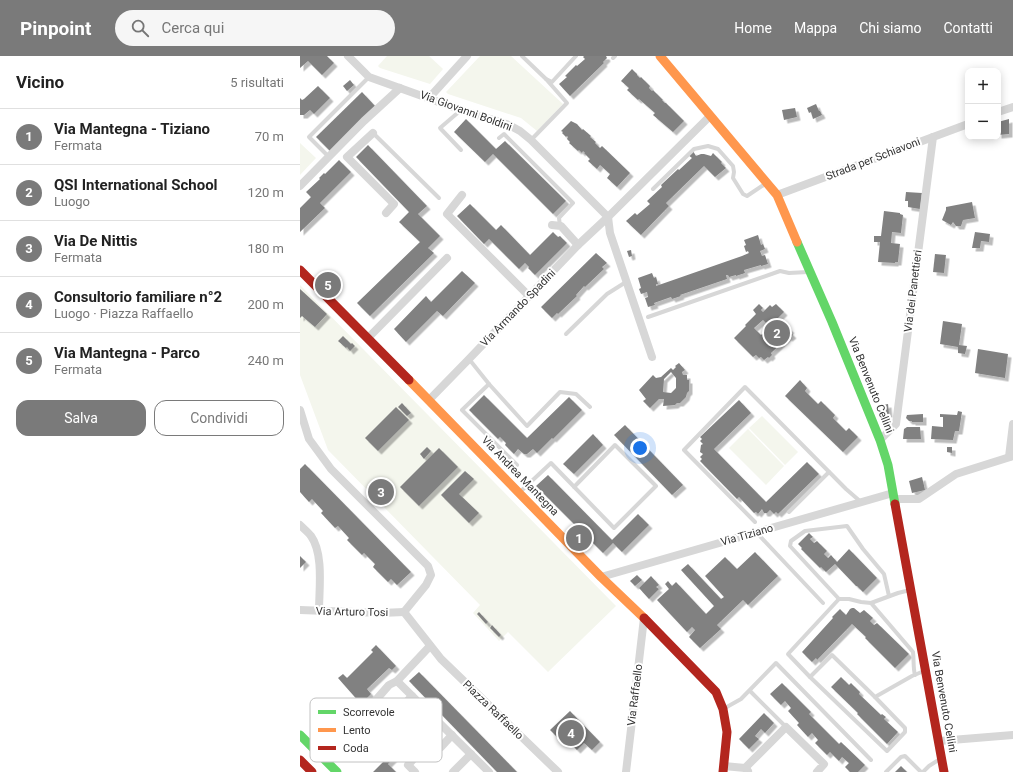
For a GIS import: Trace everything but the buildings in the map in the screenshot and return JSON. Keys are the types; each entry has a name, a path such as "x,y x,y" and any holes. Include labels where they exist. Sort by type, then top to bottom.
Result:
{"street":[{"name":"Via Giovanni Boldini","path":"348,56 369,77 461,110 509,125 531,140 608,218"},
{"path":"429,98 467,56"},
{"name":"Via Benvenuto Cellini","path":"660,56 777,195 880,440 888,465 944,772"},
{"path":"300,186 364,121 400,88"},
{"path":"1001,111 1013,107"},
{"name":"Via Armando Spadini","path":"429,400 578,245 608,218 710,116"},
{"name":"Strada per Schiavoni","path":"777,195 965,125"},
{"path":"373,133 347,157 394,204 386,213"},
{"name":"Via dei Panettieri","path":"880,440 896,424 933,137"},
{"path":"462,195 447,214 529,296"},
{"path":"608,218 610,233 652,358"},
{"path":"556,226 578,245"},
{"path":"368,338 447,258"},
{"name":"Via Andrea Mantegna","path":"300,270 716,692 722,709 727,732 724,769"},
{"path":"317,287 328,275"},
{"path":"300,410 309,439 331,469 428,566 431,575 426,585 404,612"},
{"path":"1011,457 1013,424"},
{"name":"Via Tiziano","path":"601,577 861,502 893,496 919,499 956,474 1011,457"},
{"path":"300,525 311,536 317,548 319,562 319,611"},
{"name":"Via Arturo Tosi","path":"300,610 381,613 404,612"},
{"name":"Piazza Raffaello","path":"404,612 441,659 558,772"},
{"name":"Via Raffaello","path":"626,772 644,618"},
{"path":"378,698 389,685 398,681 430,646"},
{"path":"398,681 412,696"},
{"path":"442,725 489,772"},
{"path":"724,769 746,770 786,727 824,764 816,772"},
{"path":"300,735 310,745"},
{"path":"442,746 452,735"},
{"path":"939,741 1013,735"},
{"path":"453,772 471,754"},
{"path":"300,760 312,772"},
{"path":"328,762 338,772"},
{"path":"411,762 408,765 415,772"}],"lane":[{"path":"522,56 546,79 567,103 531,140"},
{"path":"546,79 552,82 576,56"},
{"path":"329,157 309,138 369,77"},
{"path":"461,110 440,128 461,150"},
{"path":"373,133 439,198"},
{"path":"498,138 504,134 573,203 559,218 556,226"},
{"path":"653,189 694,149 708,146 718,149 733,166 733,178 743,194 747,196 767,183"},
{"path":"648,317 780,271 789,273 810,272"},
{"path":"566,334 606,294 626,282"},
{"path":"469,359 489,384 527,426 560,392 576,394 590,407"},
{"path":"489,384 462,410 517,465"},
{"path":"755,522 684,450 745,387 846,489 861,502"},
{"path":"520,492 552,463 574,487 614,528 656,486 615,445 574,487"},
{"path":"789,512 829,472"},
{"path":"839,599 790,546 791,541 805,531 847,526 884,574 888,596"},
{"path":"756,532 823,603"},
{"path":"810,676 832,655 905,728 905,732 887,751 810,676 788,654 839,599 849,599 871,603 888,596 911,590"},
{"path":"871,603 913,652 915,675"},
{"path":"722,709 741,699 776,664 871,760"},
{"path":"875,697 926,670"},
{"path":"750,691 786,727"},
{"path":"886,772 901,757 905,756 922,772 928,766 942,758"}],"shaded area":[{"path":"387,56 429,56 443,69 430,84 380,68 378,66"},
{"path":"480,56 511,56 563,104 537,131 521,118 448,94 446,92"},
{"path":"300,143 316,158 300,175"},
{"path":"300,285 616,606 548,672 508,632 499,641 473,613 480,605 328,450 300,375"},
{"path":"762,416 798,452 785,465 749,428"},
{"path":"748,429 784,466 766,485 729,448"}],"traffic: fast":[{"path":"797,242 832,322 880,440 888,465 895,504"},
{"path":"300,735 310,745"},
{"path":"327,762 337,772"}],"traffic: slow":[{"path":"660,56 777,195 797,242"},
{"path":"409,380 601,577 644,618"}],"traffic: jam":[{"path":"300,270 409,380"},
{"path":"895,504 944,772"},
{"path":"644,618 716,692 723,709 727,732 723,772"},
{"path":"300,760 312,772"}],"place":[{"name":"Via Mantegna - Parco","path":"328,285"},
{"name":"QSI International School","path":"777,333"},
{"name":"Via De Nittis","path":"381,492"},
{"name":"Via Mantegna - Tiziano","path":"579,538"},
{"name":"Consultorio familiare n°2","path":"571,733"}]}
